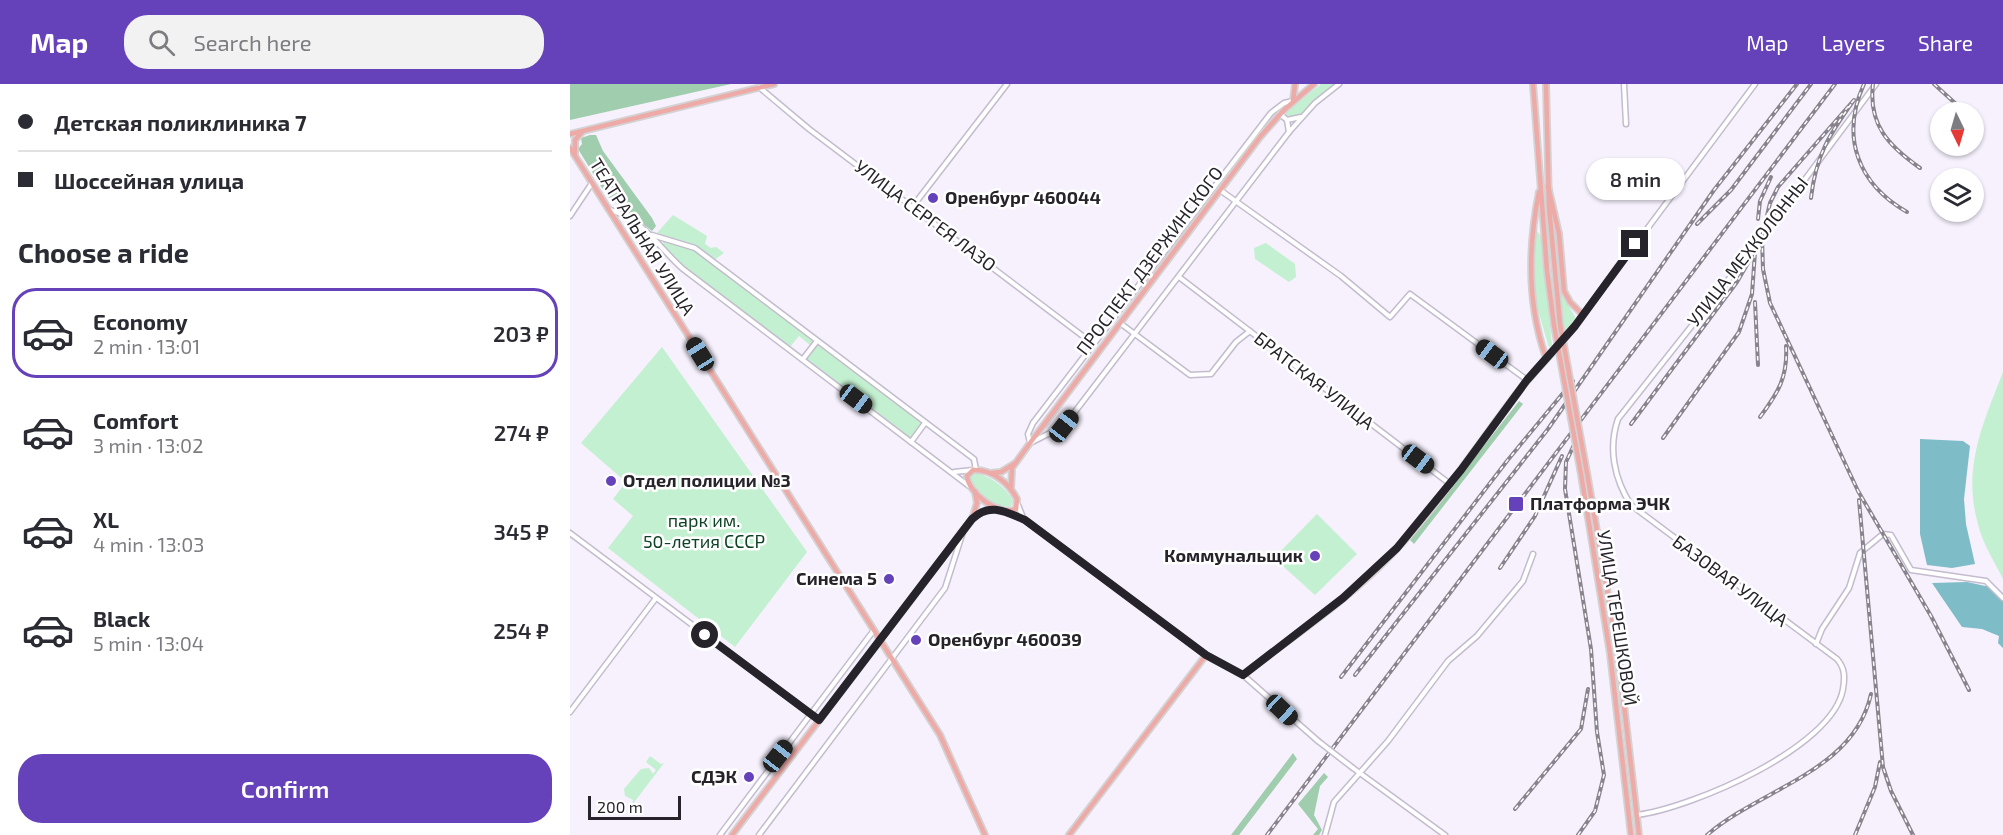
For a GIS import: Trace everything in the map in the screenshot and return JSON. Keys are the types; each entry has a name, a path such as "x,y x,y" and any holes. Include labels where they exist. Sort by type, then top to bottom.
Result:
{"main road":[{"path":"570,134 774,84"},
{"path":"1297,84 1304,91"},
{"path":"1293,101 1297,84"},
{"name":"ПРОСПЕКТ ДЗЕРЖИНСКОГО","path":"1011,489 1011,473 1030,442 1280,114 1313,84"},
{"path":"1533,86 1546,86"},
{"name":"УЛИЦА ТЕРЕШКОВОЙ","path":"1533,86 1544,232 1557,324 1622,692 1639,835"},
{"name":"УЛИЦА ТЕРЕШКОВОЙ","path":"1546,86 1548,186 1557,324"},
{"path":"575,156 575,140 584,130"},
{"name":"ТЕАТРАЛЬНАЯ УЛИЦА","path":"570,148 892,658 950,754 985,835"},
{"path":"1540,176 1548,175"},
{"path":"1541,186 1532,230 1532,299 1546,358"},
{"path":"1069,835 1206,655 1243,675 1368,577 1397,548 1450,484 1527,380 1583,315 1570,302 1564,291 1559,234 1548,186"},
{"path":"1532,230 1537,228 1544,232"},
{"path":"1551,233 1556,231 1559,234"},
{"path":"991,473 1011,489 1018,504 1013,511 998,508 974,490 967,478 975,470 1001,472 1016,463"},
{"name":"УЛИЦА ТЕРЕШКОВОЙ","path":"1584,473 1615,693 1631,835"},
{"path":"972,519 976,507 974,490"},
{"path":"735,834 972,519 978,513 998,508"},
{"path":"1615,693 1622,692"},
{"path":"1629,816 1637,815"}],"street":[{"path":"913,206 1006,84"},
{"path":"1293,101 1284,103 1271,113 1146,273 1033,423 1028,434 1030,442 1064,426 1301,117 1339,84"},
{"path":"1624,84 1626,124"},
{"path":"1583,315 1755,84"},
{"name":"УЛИЦА МЕХКОЛОННЫ","path":"1618,419 1762,237 1876,84"},
{"name":"УЛИЦА СЕРГЕЯ ЛАЗО","path":"759,87 809,129 1092,344"},
{"path":"1280,114 1287,120 1289,132"},
{"path":"1287,120 1301,117"},
{"path":"570,216 592,183"},
{"path":"1220,190 1341,276 1390,317 1410,294 1527,380"},
{"path":"609,210 623,215 651,235 683,269 974,490"},
{"path":"651,235 695,248 974,459 975,470 957,473 950,471"},
{"path":"1146,273 1153,279"},
{"name":"БРАТСКАЯ УЛИЦА","path":"1179,277 1450,484"},
{"path":"1120,323 1190,375 1201,376 1210,374 1236,342 1250,331"},
{"path":"802,359 817,340"},
{"name":"БАЗОВАЯ УЛИЦА","path":"1618,419 1613,442 1615,466 1620,485 1631,505 1840,663 1844,681 1838,704 1815,731 1776,761 1737,781 1673,808 1637,815"},
{"path":"911,442 925,423"},
{"path":"1018,504 1025,520"},
{"path":"1004,511 1025,520 1206,655"},
{"path":"759,835 948,583 964,530"},
{"path":"570,533 819,720"},
{"path":"1816,644 1822,629 1848,588 1860,553 1883,534 1891,535 1911,570 1986,581 2003,598"},
{"path":"1325,835 1334,802 1361,774 1448,661 1477,636 1523,581 1533,554"},
{"path":"570,712 656,598"},
{"path":"720,835 874,630"},
{"path":"1243,675 1318,741 1445,835"}],"green space":[{"path":"570,84 731,84 570,120"},
{"path":"1321,84 1335,84 1300,116 1288,119 1286,113"},
{"path":"596,135 603,151 652,218 656,226 652,231 607,196 578,149 582,144 581,138"},
{"path":"673,215 707,236 705,244 711,248 716,247 724,253 714,260 691,244 657,233"},
{"path":"1537,231 1541,236 1552,345 1549,348 1536,303 1533,236"},
{"path":"1555,236 1561,292 1575,317 1575,322 1565,333 1556,279"},
{"path":"664,240 696,251 814,341 810,345 799,336 790,347 676,260 662,244"},
{"path":"1266,243 1295,264 1296,277 1289,282 1255,259 1254,248"},
{"path":"817,343 923,424 912,439 806,358"},
{"name":"парк им. 50-летия СССР","path":"662,347 807,552 735,647 608,548 633,516 613,499 626,482 581,443"},
{"path":"2003,372 2003,579 1980,531 1972,484 1977,446"},
{"path":"1519,401 1523,404 1414,544 1410,540"},
{"path":"974,472 986,476 1001,486 1013,500 1011,506 999,505 981,493 970,477"},
{"name":"Коммунальщик","path":"1317,514 1357,554 1315,595 1274,558"},
{"path":"1293,753 1297,759 1239,835 1231,835"},
{"path":"650,756 661,764 664,763 632,805 633,800 625,796 624,789 641,769 649,768 653,774 656,770 646,762"},
{"path":"1324,773 1328,777 1320,786 1314,815 1322,830 1319,835 1313,835 1318,829 1298,804"}],"water":[{"path":"1920,439 1963,441 1970,446 1964,499 1966,524 1975,564 1952,568 1927,565 1920,534"},
{"path":"1967,582 1990,587 2003,601 2003,648 1998,643 1999,636 1982,629 1962,627 1932,583"}],"railway":[{"path":"1355,675 1548,429 1714,190 1797,84"},
{"path":"1697,224 1731,190 1811,84"},
{"path":"1267,835 1835,84"},
{"path":"1864,84 1854,122 1854,140 1858,157 1876,188 1907,212"},
{"path":"1873,84 1874,111 1883,133 1890,143 1920,168"},
{"path":"1934,84 1954,102"},
{"path":"1811,198 1820,157 1837,124 1854,100 1778,187 1770,203 1762,237 1763,269 1770,303 1858,491 1931,616 1969,690"},
{"path":"1758,219 1760,201 1771,177"},
{"path":"1663,438 1739,332 1752,294 1755,252"},
{"path":"1631,424 1737,282 1752,256"},
{"path":"1755,302 1758,365"},
{"path":"1760,417 1781,384 1786,346"},
{"path":"1341,677 1507,461 1573,381"},
{"path":"1578,835 1595,811 1604,775 1597,732 1591,649 1565,489 1566,462 1579,434"},
{"path":"1500,568 1535,516 1562,456"},
{"path":"1859,500 1883,767 1891,791 1913,835"},
{"path":"1515,809 1581,729 1588,689"},
{"path":"1707,835 1729,819 1826,760 1846,742 1861,721 1871,694"},
{"path":"1855,835 1875,787 1880,762"}],"place":[{"name":"Оренбург 460044","path":"933,198"},
{"name":"Отдел полиции №3","path":"611,481"},
{"name":"Платформа ЭЧК","path":"1516,504"},
{"name":"Коммунальщик","path":"1315,556"},
{"name":"Синема 5","path":"889,579"},
{"name":"Оренбург 460039","path":"916,640"},
{"name":"СДЭК","path":"749,777"}],"route":[{"path":"705,635 819,720 972,519 978,513 998,508 1025,520 1206,655 1243,675 1343,598 1397,548 1461,470 1527,380 1575,326 1635,244"}]}
